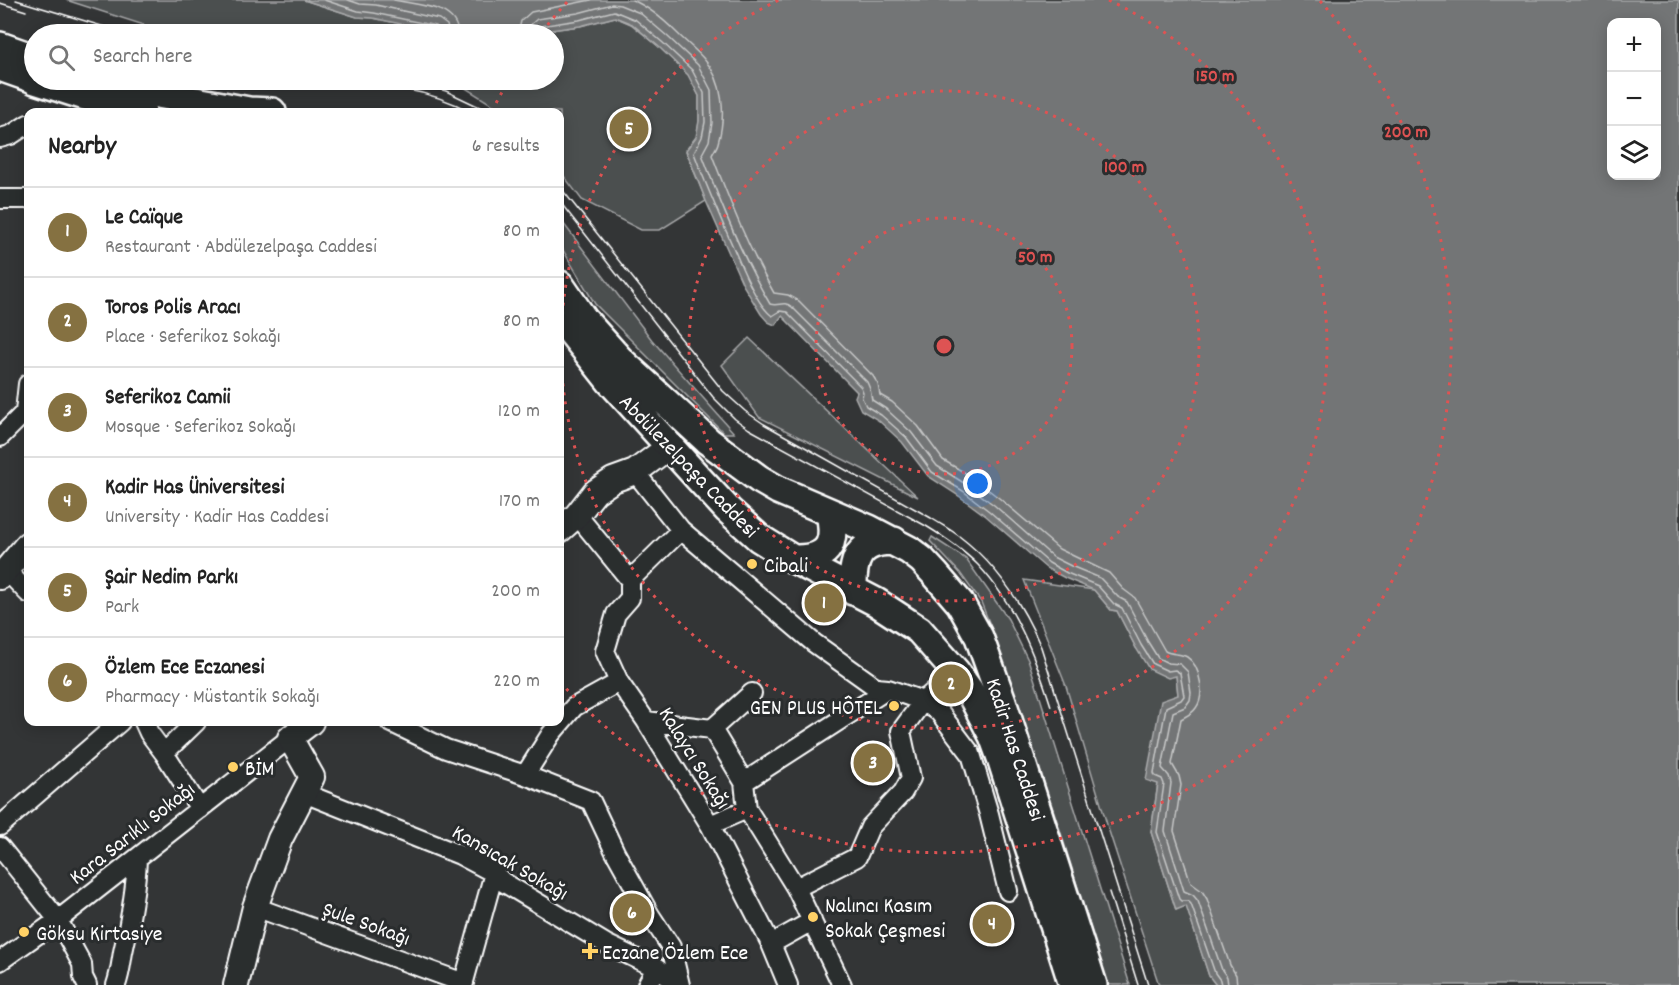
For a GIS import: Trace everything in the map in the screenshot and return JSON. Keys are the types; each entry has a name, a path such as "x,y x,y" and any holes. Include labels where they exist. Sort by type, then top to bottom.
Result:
{"main road":[{"path":"0,46 24,54"},
{"path":"0,67 24,75"},
{"path":"68,90 125,108"},
{"path":"134,90 234,108"},
{"name":"Abdülezelpaşa Caddesi","path":"564,291 584,320 620,360 708,441 759,479 894,541"},
{"name":"Abdülezelpaşa Caddesi","path":"564,322 611,382 735,517 759,538 793,559 876,602 919,630 956,672"},
{"path":"793,559 820,556 826,550 832,533 830,513"},
{"path":"853,591 853,575 858,555 875,543 894,541"},
{"name":"Kadir Has Caddesi","path":"894,541 922,560 948,588 960,603 979,637 1002,701 1092,985"},
{"name":"Kadir Has Caddesi","path":"956,672 974,699 993,736 1073,985"}],"street":[{"path":"0,138 11,135 24,127"},
{"path":"0,199 24,200"},
{"path":"0,437 24,413"},
{"path":"630,589 568,523 595,492 613,480 634,472 670,446"},
{"path":"634,472 681,530 814,643 876,688 888,689 924,701"},
{"name":"Kalaycı Sokağı","path":"681,530 630,589 616,614 605,651 620,682 710,825 771,944 782,982"},
{"path":"24,549 3,574 24,590"},
{"path":"796,888 857,857 870,827 903,792 911,778 901,731 924,701 956,672"},
{"path":"564,719 574,707 620,682"},
{"path":"744,782 888,689"},
{"path":"646,721 712,729 752,693"},
{"name":"Kadir Has Caddesi","path":"924,701 939,712 971,754 1008,891"},
{"path":"0,826 115,726"},
{"path":"146,726 200,808"},
{"path":"164,753 192,726"},
{"path":"236,985 255,907 280,839 312,777 290,738 306,726"},
{"path":"398,726 446,749 525,775 591,801 615,852 650,915 671,947 680,985"},
{"path":"525,775 558,726"},
{"path":"712,729 744,782 747,809 796,888 842,985"},
{"name":"Kara Sarıklı Sokağı","path":"0,961 58,920 290,738"},
{"name":"Kansıcak Sokağı","path":"304,793 460,855 494,873 503,882 606,944 656,968 680,985"},
{"path":"710,825 747,809"},
{"path":"0,847 58,920 82,964 83,977 87,985"},
{"path":"116,985 121,971 136,880 136,858"},
{"path":"463,984 494,873"},
{"name":"Şule Sokağı","path":"255,907 463,984"},
{"path":"771,944 812,921"},
{"path":"647,985 656,968"}],"shaded area":[{"path":"66,0 304,0 357,17 401,24 141,24"},
{"path":"615,17 631,24 688,74 699,96 697,137 686,151 706,201 660,230 641,230 582,200 564,176 564,108 498,108 469,90 564,90 564,28"},
{"path":"564,224 652,340 734,433 724,433 595,304 564,252"},
{"path":"749,338 918,497 759,417 722,365"},
{"path":"932,537 966,559 1008,619 1029,662 1130,985 1108,985 1060,830 996,640 981,602 960,573 930,541"},
{"path":"1024,580 1094,590 1111,610 1117,611 1136,648 1176,675 1178,695 1146,779 1158,783 1151,832 1176,910 1186,905 1209,976 1216,985 1159,985 1108,828 1066,686"}],"water":[{"path":"304,0 1679,0 1679,985 1216,985 1209,976 1186,906 1176,910 1151,832 1158,784 1146,780 1161,701 1178,695 1176,676 1168,678 1149,669 1117,611 1111,610 1094,590 1046,568 986,516 928,476 902,442 878,420 861,410 855,397 857,392 782,316 775,325 768,322 761,314 743,285 686,150 696,137 699,121 699,96 688,75 632,24 615,17 564,28 564,24 401,24 357,17"}],"tram line":[{"path":"16,0 95,24"},
{"path":"0,3 26,11"},
{"path":"407,90 432,96 463,108"},
{"path":"443,90 482,108"},
{"path":"564,192 723,391 745,411 952,531 985,559 1007,586 1026,616 1041,647 1148,985"},
{"path":"564,207 713,397 735,419 749,429 926,526 953,544 978,565 1003,596 1022,631 1051,706"},
{"path":"1109,892 1138,985"}],"place":[{"name":"Şair Nedim Parkı","path":"629,129"},
{"name":"Cibali","path":"752,564"},
{"name":"Le Caïque","path":"824,603"},
{"name":"Toros Polis Aracı","path":"951,684"},
{"name":"GEN PLUS HÔTEL","path":"894,706"},
{"name":"Seferikoz Camii","path":"873,763"},
{"name":"BİM","path":"233,767"},
{"name":"Özlem Ece Eczanesi","path":"632,913"},
{"name":"Nalıncı Kasım Sokak Çeşmesi","path":"813,917"},
{"name":"Kadir Has Üniversitesi","path":"992,924"},
{"name":"Göksu Kirtasiye","path":"24,932"},
{"name":"Eczane Özlem Ece","path":"590,951"}]}
